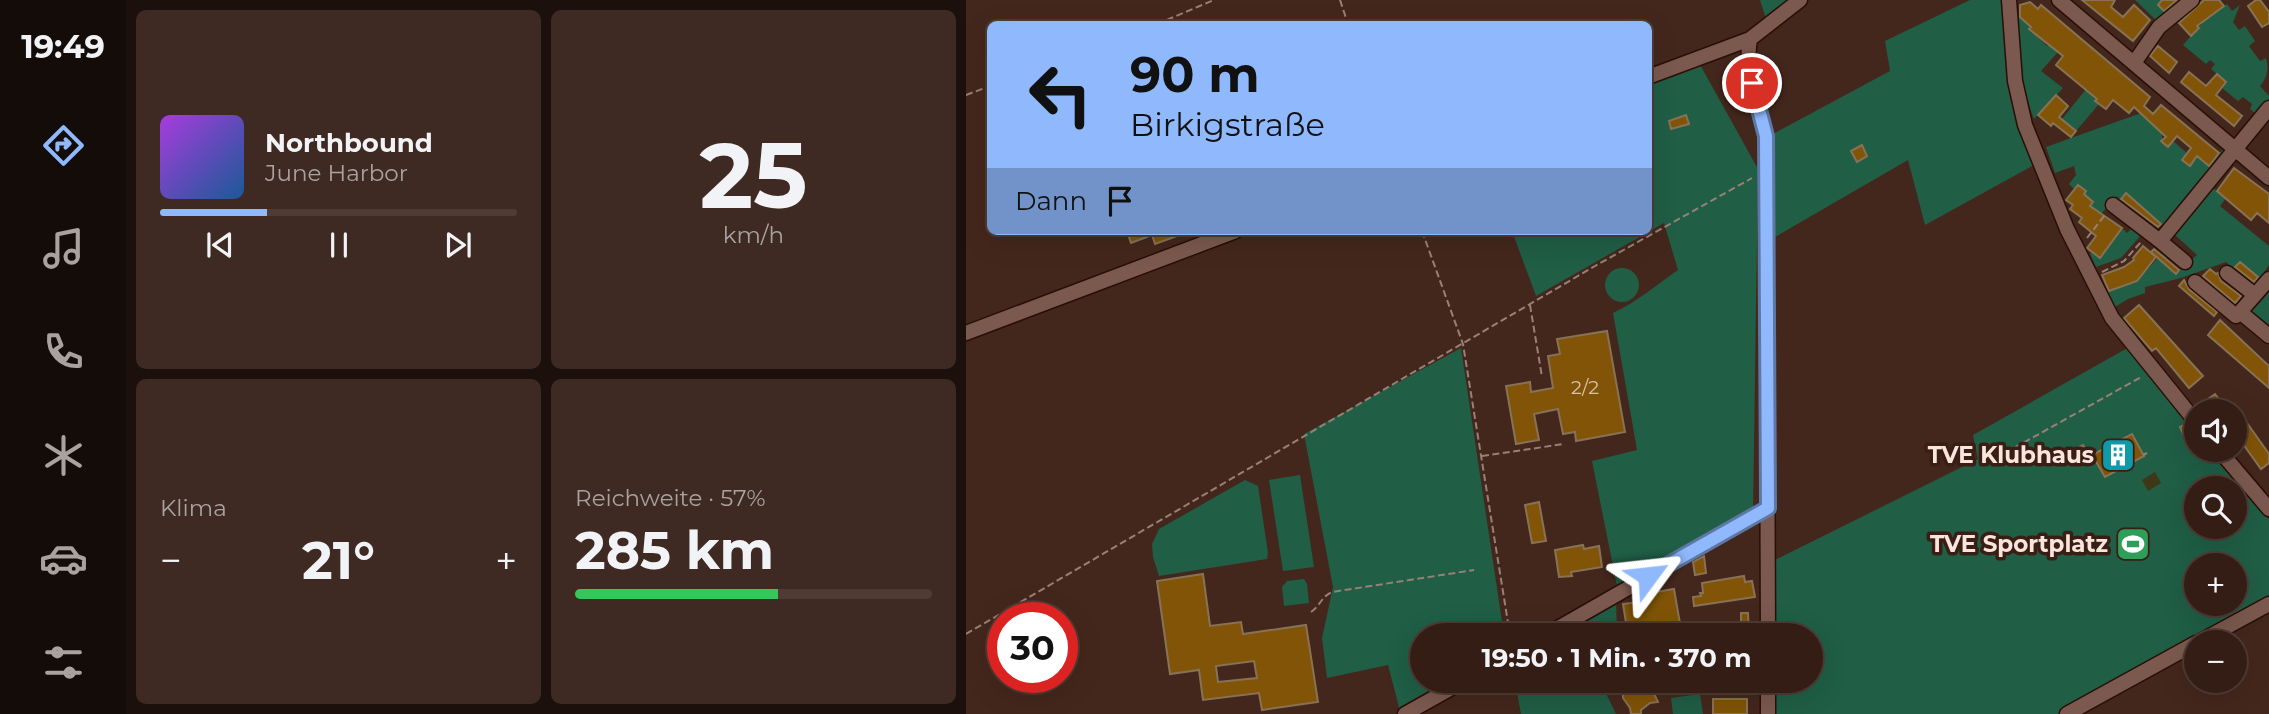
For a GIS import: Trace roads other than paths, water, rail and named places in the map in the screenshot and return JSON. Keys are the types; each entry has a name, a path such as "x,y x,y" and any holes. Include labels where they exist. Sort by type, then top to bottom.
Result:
{"street":[{"path":"1652,76 1750,39 1800,0"},
{"path":"2009,0 2015,81 2025,125 2067,229 2112,318 2184,407"},
{"path":"2059,0 2269,178"},
{"path":"2134,63 2159,27 2192,0"},
{"path":"1750,39 1747,52 1752,83 1766,136 1768,623"},
{"path":"2154,238 2269,108"},
{"path":"2113,205 2185,262"},
{"path":"966,333 1201,237"},
{"path":"2227,273 2255,295"},
{"path":"2195,282 2236,316 2269,279"},
{"path":"2240,312 2269,336"},
{"path":"2230,462 2269,509"},
{"path":"1567,623 1768,508"},
{"path":"2221,630 2269,604"},
{"path":"2067,714 2184,650"},
{"path":"1405,714 1443,693"},
{"path":"1768,693 1768,714"}],"place":[{"name":"TVE Klubhaus","path":"2118,455"},
{"name":"TVE Sportplatz","path":"2133,544"}]}
